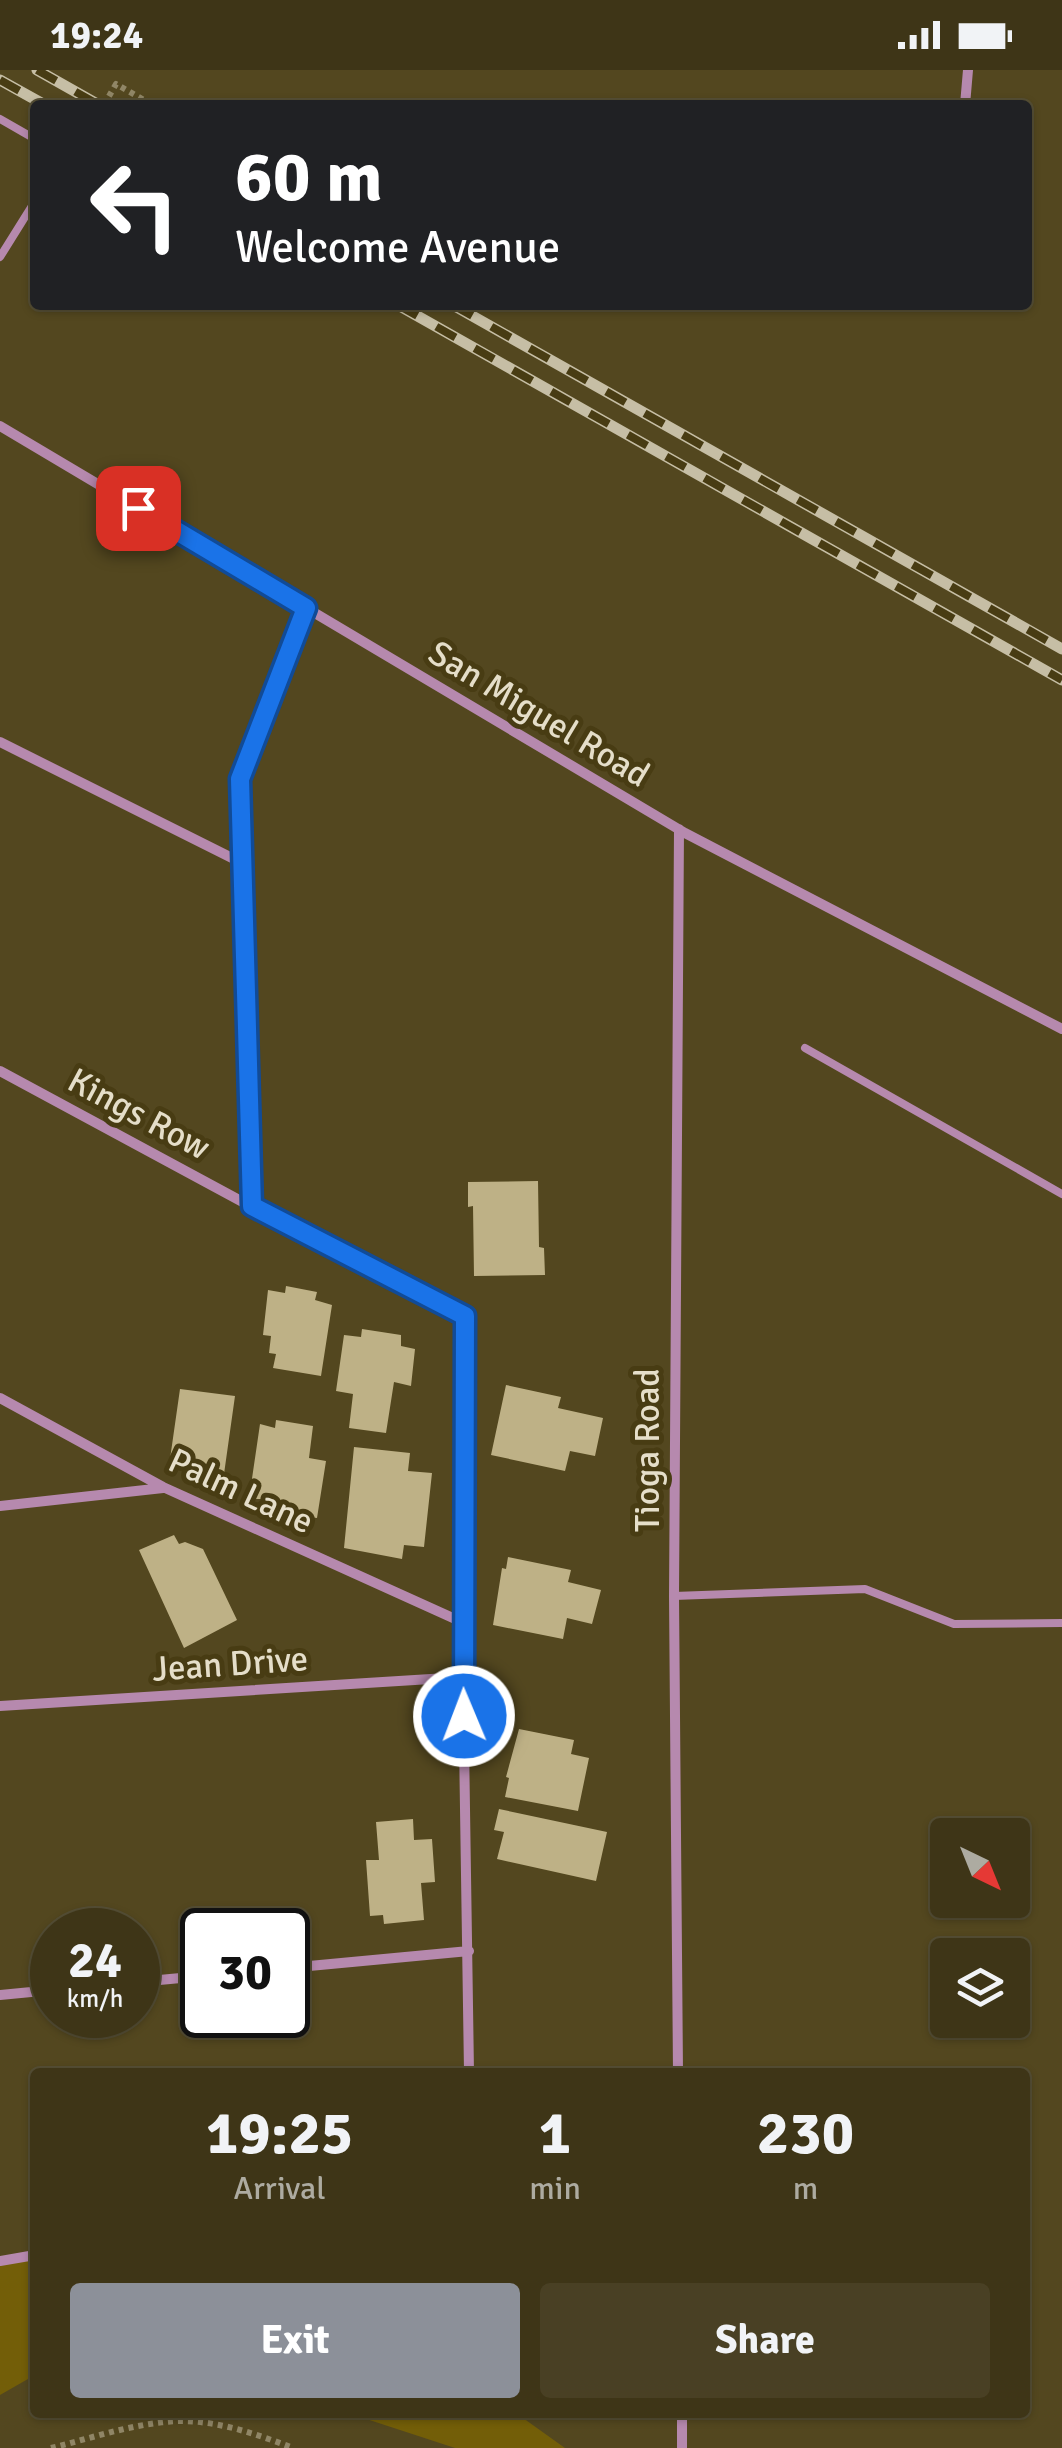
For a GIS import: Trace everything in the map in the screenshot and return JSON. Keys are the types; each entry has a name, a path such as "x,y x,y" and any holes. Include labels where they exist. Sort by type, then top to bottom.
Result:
{"street":[{"path":"965,100 968,70"},
{"name":"San Miguel Road","path":"2,429 679,829 1062,1030"},
{"path":"252,1206 240,779 306,608"},
{"path":"0,742 244,864"},
{"name":"Tioga Road","path":"678,2068 674,1596 679,829"},
{"name":"Kings Row","path":"0,1070 465,1316 464,1622"},
{"name":"Palm Lane","path":"0,1398 163,1488 464,1622"},
{"path":"0,1506 163,1488"},
{"path":"464,1622 469,2068"},
{"name":"Jean Drive","path":"0,1706 463,1676"},
{"path":"310,1966 469,1951"},
{"path":"0,1995 30,1992"},
{"path":"0,2261 30,2256"},
{"path":"682,2418 682,2448"}],"lane":[{"path":"0,119 30,136"},
{"path":"0,257 30,209"},
{"path":"805,1048 1062,1194"},
{"path":"674,1596 865,1589 954,1624 1062,1622"}],"path":[{"path":"107,100 116,84 144,100"},
{"path":"51,2448 166,2421 196,2422 253,2433 293,2448"}],"shaded area":[{"path":"30,2256 30,2378 0,2395 0,2261"},
{"path":"363,2418 523,2418 565,2448 455,2448"}],"building":[{"path":"538,1181 539,1247 544,1248 545,1275 474,1276 473,1206 468,1207 468,1182"},
{"path":"286,1286 317,1292 315,1300 332,1305 321,1376 273,1368 276,1354 269,1353 271,1336 263,1335 268,1290 285,1293"},
{"path":"362,1329 401,1335 401,1346 415,1349 411,1386 394,1382 386,1433 349,1428 353,1394 336,1391 344,1335 361,1337"},
{"path":"506,1385 561,1397 558,1408 603,1418 595,1456 570,1451 565,1471 491,1455"},
{"path":"180,1389 235,1396 224,1474 184,1468 185,1462 170,1459"},
{"path":"276,1420 313,1426 309,1458 326,1461 317,1518 262,1511 263,1499 249,1499 260,1424 275,1428"},
{"path":"354,1447 410,1453 408,1471 432,1473 424,1547 404,1545 402,1559 344,1548"},
{"path":"174,1535 179,1544 185,1542 203,1549 237,1620 184,1648 139,1550"},
{"path":"508,1557 571,1570 568,1582 601,1590 592,1624 567,1618 563,1639 493,1625 502,1568 506,1569"},
{"path":"519,1729 574,1740 571,1754 589,1758 578,1811 505,1797 509,1778 506,1777"},
{"path":"499,1809 607,1832 596,1881 497,1859 504,1832 494,1830"},
{"path":"413,1819 414,1840 432,1839 435,1882 421,1883 424,1920 384,1924 383,1915 370,1916 366,1860 379,1860 376,1822"}],"railway":[{"path":"37,70 90,100"},
{"path":"0,80 36,100"},
{"path":"407,310 1062,680"},
{"path":"462,310 1062,649"}],"route":[{"path":"138,508 306,608 240,779 252,1206 465,1316 464,1716"}]}
